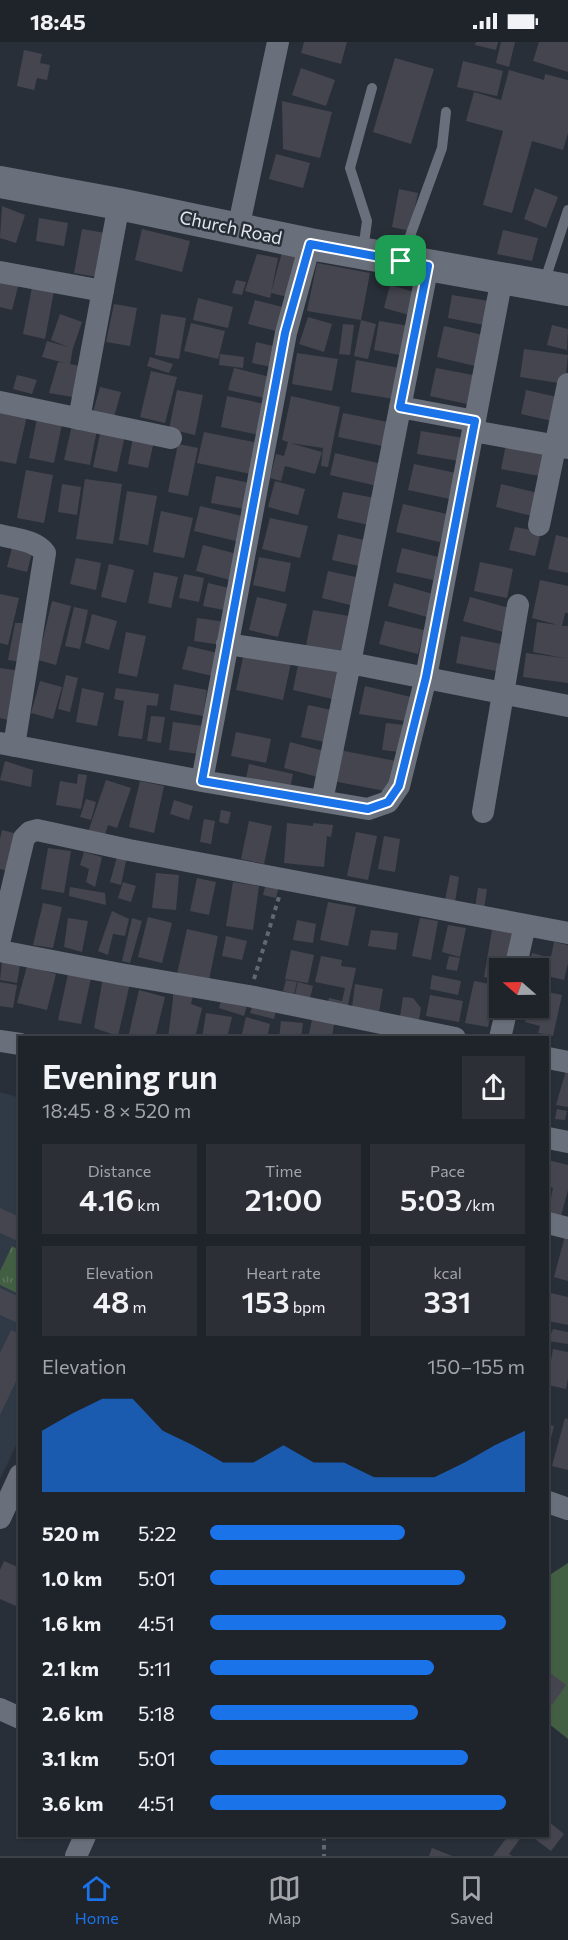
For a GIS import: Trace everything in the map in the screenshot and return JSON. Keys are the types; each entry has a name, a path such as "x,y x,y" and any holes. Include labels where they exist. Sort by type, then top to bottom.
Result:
{"street":[{"path":"238,229 278,42"},
{"name":"Church Road","path":"0,182 310,244 556,288"},
{"path":"79,419 119,204"},
{"path":"202,781 285,333 310,244"},
{"path":"322,801 400,407 415,263"},
{"path":"0,272 103,291"},
{"path":"0,535 34,544 41,547 45,553 7,744 202,781 368,809 388,802 399,786 426,677 502,278"},
{"path":"539,525 562,446 568,384"},
{"path":"0,402 171,438"},
{"path":"400,407 562,446"},
{"path":"483,812 518,605"},
{"path":"227,644 350,663 568,706"},
{"path":"0,939 24,838 30,832 37,830 129,850 568,933"},
{"path":"518,958 525,925"},
{"path":"0,951 249,996 445,1036"},
{"path":"500,1036 505,1018"},
{"path":"0,1041 18,1044"},
{"path":"549,1058 568,1062"},
{"path":"549,1138 568,1142"},
{"path":"549,1223 568,1228"},
{"path":"0,1518 18,1479"},
{"path":"549,1502 568,1509"},
{"path":"0,1709 18,1717"},
{"path":"76,1856 85,1837"}],"lane":[{"path":"363,253 367,221 350,168 372,88"},
{"path":"415,263 442,148 446,112"},
{"path":"556,288 568,210"}],"path":[{"path":"249,996 284,879"},
{"path":"324,1837 324,1856"}],"shaded area":[{"path":"0,1092 18,1097 18,1441 0,1479"}],"green space":[{"path":"12,1246 18,1249 18,1294 0,1285 0,1271"},
{"path":"568,1563 568,1739 549,1724 549,1575"}],"building":[{"path":"304,42 347,42 341,64 301,53"},
{"path":"476,42 498,42 496,50 475,45"},
{"path":"501,42 515,42 509,67 496,63"},
{"path":"539,42 568,42 568,72 533,61"},
{"path":"24,50 42,54 40,63 50,65 47,80 37,78 34,90 17,86"},
{"path":"395,58 434,69 411,144 373,132"},
{"path":"463,61 503,71 497,96 457,87"},
{"path":"301,68 335,80 326,106 292,95"},
{"path":"509,70 544,80 545,74 568,80 568,133 563,150 532,141 512,213 483,205 503,131 466,121 474,92 501,100"},
{"path":"282,101 332,112 320,158 283,149"},
{"path":"276,154 310,163 303,188 269,179"},
{"path":"535,188 558,197 546,228 524,219"},
{"path":"399,189 418,193 410,231 392,227"},
{"path":"2,206 25,215 16,243 0,238"},
{"path":"39,218 68,223 64,246 36,241"},
{"path":"82,229 105,233 97,277 74,273"},
{"path":"142,229 190,241 182,272 135,260"},
{"path":"503,230 538,238 532,261 497,254"},
{"path":"282,252 303,257 292,298 271,293"},
{"path":"257,254 278,258 270,298 245,291"},
{"path":"317,263 370,273 361,320 307,311"},
{"path":"0,274 20,279 12,310 0,307"},
{"path":"236,280 246,282 242,295 232,293"},
{"path":"390,285 415,292 409,315 384,308"},
{"path":"32,287 54,291 45,339 23,334"},
{"path":"452,295 489,301 484,325 448,318"},
{"path":"198,298 233,307 228,328 193,320"},
{"path":"255,300 286,308 280,332 248,324"},
{"path":"114,304 137,308 130,346 106,342"},
{"path":"60,314 82,322 70,364 80,366 73,397 49,393 58,362 65,363 42,357 47,341 68,347 51,340"},
{"path":"161,314 186,318 179,359 155,355"},
{"path":"308,317 332,324 324,352 299,344"},
{"path":"361,320 376,324 368,359 354,356"},
{"path":"379,321 410,326 405,356 374,350"},
{"path":"191,323 225,331 218,359 184,351"},
{"path":"343,324 354,325 350,355 339,354"},
{"path":"552,325 568,329 567,350 547,345"},
{"path":"444,326 483,335 475,366 437,357"},
{"path":"256,342 277,347 272,367 252,363"},
{"path":"524,349 568,355 565,384 520,377"},
{"path":"297,353 338,359 332,391 292,384"},
{"path":"220,354 244,357 243,368 219,365"},
{"path":"150,357 173,364 169,373 147,366"},
{"path":"356,360 405,369 400,400 351,392"},
{"path":"234,368 274,378 268,399 228,390"},
{"path":"436,368 473,375 467,404 430,396"},
{"path":"151,371 177,377 165,423 140,417"},
{"path":"17,375 37,380 32,394 13,389"},
{"path":"100,387 121,392 114,417 93,412"},
{"path":"177,390 203,395 195,435 169,429"},
{"path":"526,390 557,397 552,421 521,414"},
{"path":"227,396 265,404 259,435 221,427"},
{"path":"291,396 340,407 328,467 321,466 323,448 290,443 322,452 315,474 285,466 281,481 270,478 276,454 284,456 288,442 282,440"},
{"path":"0,410 27,416 16,464 0,461"},
{"path":"343,413 393,423 388,447 338,437"},
{"path":"37,419 62,424 54,463 29,458"},
{"path":"72,425 97,430 90,465 64,460"},
{"path":"101,429 125,435 117,472 93,467"},
{"path":"421,431 463,438 459,461 417,454"},
{"path":"204,432 258,443 251,474 197,463"},
{"path":"133,437 154,441 148,468 128,464"},
{"path":"178,444 198,448 188,496 168,492"},
{"path":"506,444 549,453 545,477 501,469"},
{"path":"335,453 382,464 377,486 330,475"},
{"path":"414,464 456,473 450,499 408,490"},
{"path":"26,470 53,475 44,523 17,518"},
{"path":"216,476 250,483 245,509 211,503"},
{"path":"85,479 122,484 113,544 76,539"},
{"path":"275,481 305,489 298,515 268,507"},
{"path":"62,484 81,487 77,515 58,512"},
{"path":"501,484 538,493 532,516 496,507"},
{"path":"127,491 157,496 148,545 119,540"},
{"path":"343,492 375,498 369,525 337,518"},
{"path":"403,504 447,514 440,542 396,532"},
{"path":"200,506 246,517 240,542 194,531"},
{"path":"161,511 193,518 184,558 153,552"},
{"path":"270,518 308,526 300,558 262,549"},
{"path":"515,527 541,532 535,556 509,550"},
{"path":"338,534 364,540 359,566 332,560"},
{"path":"556,535 568,538 568,573 548,569"},
{"path":"13,544 33,549 27,572 7,567"},
{"path":"203,545 237,554 230,580 196,571"},
{"path":"402,548 438,557 433,580 396,572"},
{"path":"259,557 291,563 285,592 253,585"},
{"path":"76,558 101,563 96,590 70,584"},
{"path":"480,562 513,569 507,598 474,591"},
{"path":"109,564 134,570 126,603 101,597"},
{"path":"328,571 360,578 354,606 322,598"},
{"path":"154,572 178,577 171,608 148,603"},
{"path":"184,574 204,578 199,602 179,598"},
{"path":"540,580 568,586 568,613 565,613 562,626 568,626 568,683 523,677 526,653 564,658 533,652 537,622 558,625 532,618"},
{"path":"208,583 229,588 224,610 203,606"},
{"path":"394,583 433,594 427,617 388,606"},
{"path":"0,594 19,598 8,645 0,643"},
{"path":"257,597 287,604 278,637 249,630"},
{"path":"470,597 509,608 503,632 463,621"},
{"path":"52,601 71,606 56,665 38,660"},
{"path":"74,607 88,610 80,649 65,646"},
{"path":"313,610 355,617 349,653 306,646"},
{"path":"92,614 117,621 109,650 85,643"},
{"path":"197,618 226,622 222,645 194,641"},
{"path":"385,621 424,630 418,654 379,644"},
{"path":"15,623 30,623 22,662 8,660"},
{"path":"126,632 146,636 137,677 118,673"},
{"path":"461,636 506,645 501,672 456,663"},
{"path":"188,646 222,654 217,677 182,669"},
{"path":"244,653 291,663 283,700 236,690"},
{"path":"299,660 344,670 337,700 293,690"},
{"path":"0,668 21,671 12,721 0,718"},
{"path":"66,675 78,678 70,712 58,709"},
{"path":"40,681 62,687 53,719 31,713"},
{"path":"174,684 207,690 203,716 170,710"},
{"path":"365,686 411,697 405,721 359,714"},
{"path":"82,688 104,693 97,726 76,722"},
{"path":"116,688 159,694 157,706 147,705 142,739 118,736 124,701 114,699"},
{"path":"308,705 336,711 329,743 301,737"},
{"path":"151,716 165,717 161,743 147,741"},
{"path":"173,722 203,726 199,754 169,750"},
{"path":"386,723 404,725 400,752 382,750"},
{"path":"236,732 271,739 266,763 231,756"},
{"path":"290,742 324,751 318,777 284,768"},
{"path":"339,750 396,761 390,792 333,781"},
{"path":"5,761 33,770 31,787 0,780"},
{"path":"249,764 293,774 290,788 246,778"},
{"path":"78,774 87,775 81,809 56,805 60,781 77,784"},
{"path":"106,780 131,788 117,828 108,825 104,838 88,832"},
{"path":"140,781 164,786 154,833 129,827"},
{"path":"86,799 96,802 91,820 80,817"},
{"path":"174,800 193,806 189,820 170,814"},
{"path":"221,810 231,812 228,824 219,822"},
{"path":"204,819 215,821 211,844 200,842"},
{"path":"249,821 272,826 264,864 241,859"},
{"path":"287,823 313,826 313,823 333,825 331,837 327,836 324,867 284,863"},
{"path":"2,830 21,835 12,872 0,869"},
{"path":"356,832 377,836 368,880 347,876"},
{"path":"384,836 400,839 395,872 378,869"},
{"path":"48,848 71,851 64,893 41,889"},
{"path":"84,852 102,857 95,887 86,882 89,869 80,865"},
{"path":"117,857 126,861 121,885 110,882"},
{"path":"156,873 179,875 176,910 152,908"},
{"path":"450,875 459,877 455,902 445,900"},
{"path":"197,878 216,882 209,915 190,911"},
{"path":"267,879 280,882 276,898 263,895"},
{"path":"123,882 136,886 131,902 118,898"},
{"path":"233,882 259,886 253,930 226,926"},
{"path":"70,887 105,893 106,905 69,896"},
{"path":"478,888 487,889 484,909 475,908"},
{"path":"328,902 356,907 348,946 320,940"},
{"path":"43,903 62,907 53,948 33,945"},
{"path":"112,911 129,919 125,936 113,934 108,955 98,951"},
{"path":"148,917 172,923 162,963 138,957"},
{"path":"68,918 88,921 82,952 64,947"},
{"path":"132,918 142,921 130,963 122,961"},
{"path":"420,918 438,921 431,960 412,956"},
{"path":"297,920 316,924 313,943 293,940"},
{"path":"448,925 466,928 460,957 442,952"},
{"path":"187,929 218,936 209,980 177,974"},
{"path":"371,930 398,933 396,950 368,946"},
{"path":"492,930 515,934 511,958 489,958 489,978 484,977"},
{"path":"226,936 247,941 242,960 222,956"},
{"path":"554,942 568,945 568,963 564,980 549,976"},
{"path":"291,950 314,955 308,983 285,979"},
{"path":"532,953 547,957 547,958 531,958"},
{"path":"321,956 342,960 341,966 356,968 346,1014 326,1010 329,998 342,1001 345,988 315,982"},
{"path":"449,956 460,958 457,971 446,969"},
{"path":"2,961 20,965 17,983 0,980"},
{"path":"27,966 56,974 47,1010 17,1003"},
{"path":"68,974 91,978 81,1024 58,1020"},
{"path":"432,975 461,981 458,995 430,989"},
{"path":"103,978 130,983 118,1036 94,1028"},
{"path":"286,980 297,982 294,994 283,991"},
{"path":"474,981 489,984 488,1027 465,1023"},
{"path":"0,982 17,985 13,1008 0,1006"},
{"path":"298,982 313,986 308,1006 293,1002"},
{"path":"355,984 383,989 379,1012 352,1007"},
{"path":"139,990 165,997 155,1036 128,1036"},
{"path":"173,990 193,995 191,1004 202,1008 195,1036 168,1036"},
{"path":"549,992 562,995 553,1036 538,1033 540,1026 525,1022 526,1018 549,1018"},
{"path":"430,995 463,1001 459,1022 426,1016"},
{"path":"222,997 248,1002 244,1016 219,1008"},
{"path":"403,997 413,998 421,1008 419,1020 400,1017"},
{"path":"253,1004 276,1010 274,1019 250,1013"},
{"path":"206,1013 232,1017 227,1036 202,1036"},
{"path":"246,1017 270,1024 267,1036 241,1036"},
{"path":"312,1020 334,1024 332,1036 308,1036"},
{"path":"281,1021 303,1023 301,1036 279,1036"},
{"path":"568,1067 568,1107 556,1105"},
{"path":"557,1109 567,1111 565,1120 555,1119"},
{"path":"549,1160 568,1165 568,1190 561,1216 549,1212 553,1188 549,1186"},
{"path":"0,1208 18,1216 18,1241 0,1233"},
{"path":"565,1236 568,1237 568,1281 554,1277"},
{"path":"0,1288 18,1296 18,1323 0,1315"},
{"path":"551,1293 568,1297 568,1325 549,1321"},
{"path":"553,1329 568,1332 568,1344 549,1341"},
{"path":"11,1330 18,1333 18,1377 0,1415 0,1353"},
{"path":"553,1349 568,1352 566,1389 549,1385"},
{"path":"565,1418 568,1419 568,1470 552,1466"},
{"path":"549,1424 554,1426 549,1446"},
{"path":"4,1561 18,1567 16,1606 0,1599 0,1570"},
{"path":"549,1672 566,1685 552,1705 549,1703"},
{"path":"549,1822 564,1834 551,1851 532,1837 549,1837"},
{"path":"507,1837 521,1837 509,1854 512,1856 493,1856"},
{"path":"432,1848 452,1856 429,1856"}],"route":[{"path":"310,244 401,261 428,266 400,407 475,421 426,677 399,786 388,802 368,809 202,781 285,333 310,244"}]}
